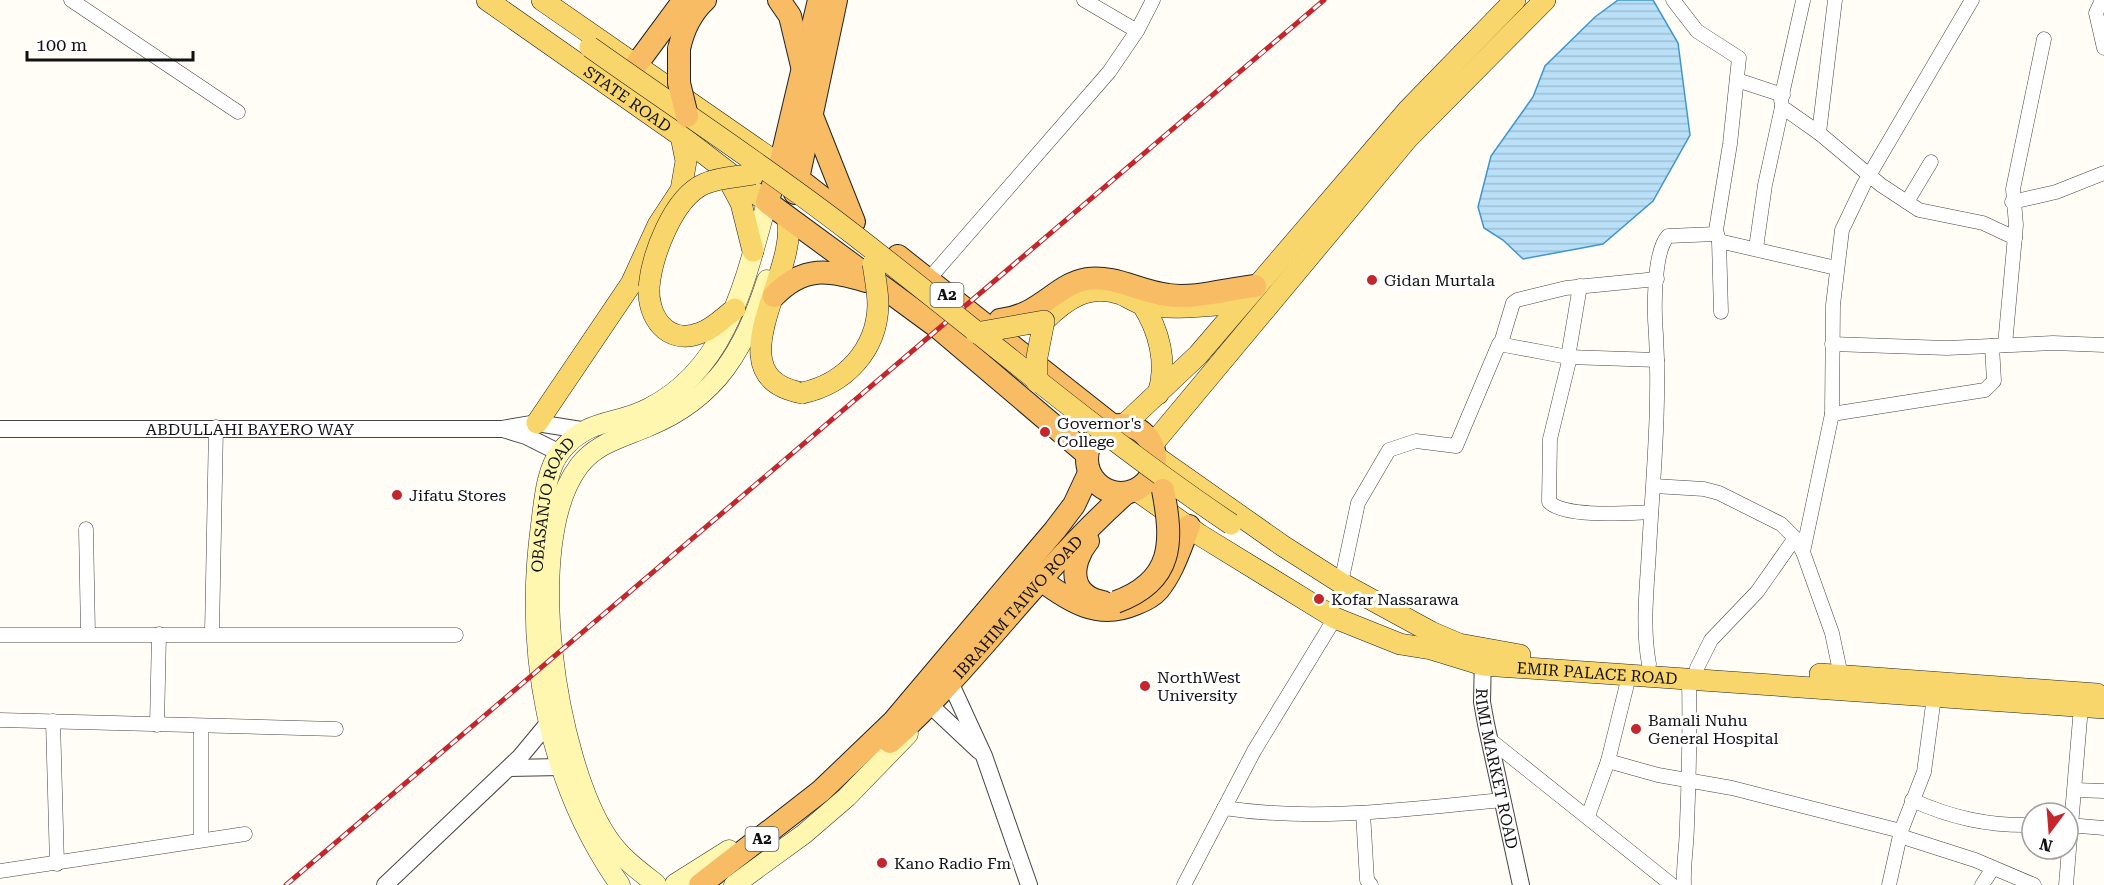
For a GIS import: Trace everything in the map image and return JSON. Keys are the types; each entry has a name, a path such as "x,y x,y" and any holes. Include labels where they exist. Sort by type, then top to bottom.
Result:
{"highway":[{"path":"636,65 684,0"},
{"path":"684,126 679,83 679,49 688,24 696,9 705,0"},
{"path":"779,0 790,16 804,72"},
{"path":"767,202 780,165 804,72 819,0"},
{"path":"787,217 799,179 836,0"},
{"path":"812,116 855,223"},
{"name":"A2","path":"767,202 940,329 1088,463 1104,489 1125,496 1150,476 1153,450 1140,431 1119,426 976,326 928,280 780,165"},
{"path":"774,296 785,285 802,276 824,270 882,286"},
{"path":"976,326 1022,316 1035,310 1071,284 1083,280 1107,279 1170,296 1255,286"},
{"name":"A2","path":"1088,463 1092,441 1101,431 1119,426"},
{"name":"IBRAHIM TAIWO ROAD","path":"903,720 1074,505 1088,463"},
{"path":"1125,496 1080,551 1074,569 1078,588 1097,601 1116,602 1144,589 1165,561 1170,537 1163,490"},
{"name":"IBRAHIM TAIWO ROAD","path":"903,720 929,704 1041,580 1125,496"},
{"path":"1041,580 1062,596 1084,607 1113,610 1130,607 1144,600 1161,586 1188,526"},
{"name":"A2","path":"718,885 825,795 903,720"},
{"name":"A2","path":"700,885 825,795"}],"main road":[{"name":"STATE ROAD","path":"487,0 684,126 715,163 767,202"},
{"path":"505,0 587,51 754,174 873,264 1127,465 1163,490 1310,576 1431,641"},
{"path":"525,0 684,126 810,202 976,326 1037,382 1228,529"},
{"name":"STATE ROAD","path":"542,0 780,165"},
{"path":"1119,426 1158,394 1198,355 1240,303 1408,110 1515,0"},
{"path":"1153,450 1408,138 1545,0"},
{"path":"537,423 631,284 658,225 681,190 686,161 684,126"},
{"path":"715,163 733,186 741,202 753,251"},
{"path":"735,309 700,333 678,335 669,332 654,318 650,308 650,275 662,238 692,192 703,184 718,179 754,174"},
{"name":"OBASANJO ROAD","path":"666,884 622,856 607,837 594,812 571,747 552,657 544,643 538,544 551,474 560,453 581,430 650,408 672,393 708,360 728,327 735,309 767,202"},
{"path":"787,217 789,237 759,344 759,358 771,380 780,388 802,393 829,384 843,375 867,350 874,335 878,303 873,264"},
{"name":"OBASANJO ROAD","path":"620,885 586,826 561,767 549,722 539,668 544,643 553,536 569,482 592,451 688,407 720,378 738,350 759,306 787,217"},
{"path":"1037,382 1036,357 1044,321 1068,300 1084,292 1112,292 1142,304 1173,306 1240,303"},
{"path":"1142,304 1159,337 1162,374 1158,394"},
{"path":"976,326 1044,321"},
{"name":"EMIR PALACE ROAD","path":"1153,450 1174,472 1431,641 1483,658 1629,676 1693,674 1841,676 2104,694"},
{"name":"EMIR PALACE ROAD","path":"1125,496 1188,526 1335,618 1400,644 1431,641"},
{"name":"EMIR PALACE ROAD","path":"1483,658 1649,664 1693,674 1934,697 2104,708"},
{"name":"IBRAHIM TAIWO ROAD","path":"666,884 700,870 791,805 882,723 903,720 907,737 847,797 804,834 734,885"}],"street":[{"path":"71,0 238,112"},
{"path":"1084,0 1137,31"},
{"path":"928,280 1109,72 1137,31 1153,0"},
{"path":"1673,0 1697,31 1738,58 1718,237 1721,312"},
{"path":"1819,133 1835,0"},
{"path":"1803,552 1832,414 1832,344 1836,268 1847,217 1972,0"},
{"path":"2102,0 2096,13 2104,48"},
{"path":"1756,248 1765,185 1803,1"},
{"path":"1832,414 1985,390 1992,384 2015,238 2016,214 2012,202 2044,39"},
{"path":"1737,80 1782,101 1871,176 1907,202 1929,213 1983,223 2015,238"},
{"path":"1907,202 1931,162"},
{"path":"2012,202 2056,192 2104,173"},
{"path":"1649,664 1645,623 1658,422 1657,279 1662,245 1668,236 1718,237 1836,268"},
{"path":"1341,583 1358,503 1389,450 1416,441 1456,446 1498,345 1502,343 1515,301 1580,286 1657,279"},
{"path":"1580,286 1569,357 1550,438 1549,502 1557,507 1596,514 1651,512"},
{"path":"1502,343 1569,357 1657,360"},
{"path":"1832,344 1956,348 2053,343 2104,345"},
{"path":"502,429 537,423 581,430"},
{"path":"212,633 216,427"},
{"name":"ABDULLAHI BAYERO WAY","path":"0,429 216,427 502,429"},
{"path":"502,429 526,436 560,453"},
{"path":"1654,486 1693,488 1719,493 1781,524 1795,538 1803,552 1832,633 1841,676"},
{"path":"86,529 88,634"},
{"path":"1684,885 1683,860 1687,834 1693,674 1711,640 1757,592 1795,538"},
{"path":"1184,885 1254,751 1335,618"},
{"path":"157,725 159,634"},
{"path":"0,635 456,634"},
{"name":"RIMI MARKET ROAD","path":"1483,658 1482,702 1521,885"},
{"path":"1588,816 1608,761 1629,676"},
{"path":"950,682 984,756 1029,885"},
{"path":"1889,885 1901,833 1924,772 1934,697"},
{"path":"929,704 984,756"},
{"path":"2073,801 2081,707"},
{"path":"0,720 336,729"},
{"path":"53,721 57,864"},
{"path":"385,885 509,768 549,722"},
{"path":"201,726 201,840"},
{"path":"1489,739 1672,885"},
{"path":"1608,761 1689,782 1732,788 1901,833 2034,885"},
{"path":"509,768 561,767"},
{"path":"2075,790 2104,791"},
{"path":"1224,808 1285,816 1363,813 1502,800"},
{"path":"1912,800 1931,809 1983,823 2020,825"},
{"path":"1363,813 1367,880 1371,885"},
{"path":"2080,826 2104,828"},
{"path":"0,871 245,834"},
{"path":"2066,885 2068,861"},
{"path":"1982,885 1993,868"}],"water":[{"path":"1618,0 1653,0 1678,43 1690,135 1653,201 1603,244 1523,259 1503,240 1484,228 1478,207 1491,156 1533,97 1545,66 1595,17"}],"railway":[{"path":"286,885 1324,0"}],"place":[{"name":"Gidan Murtala","path":"1372,280"},
{"name":"Governor's College","path":"1045,432"},
{"name":"Jifatu Stores","path":"397,495"},
{"name":"Kofar Nassarawa","path":"1319,599"},
{"name":"NorthWest University","path":"1145,686"},
{"name":"Bamali Nuhu General Hospital","path":"1636,729"},
{"name":"Kano Radio Fm","path":"882,863"}]}
